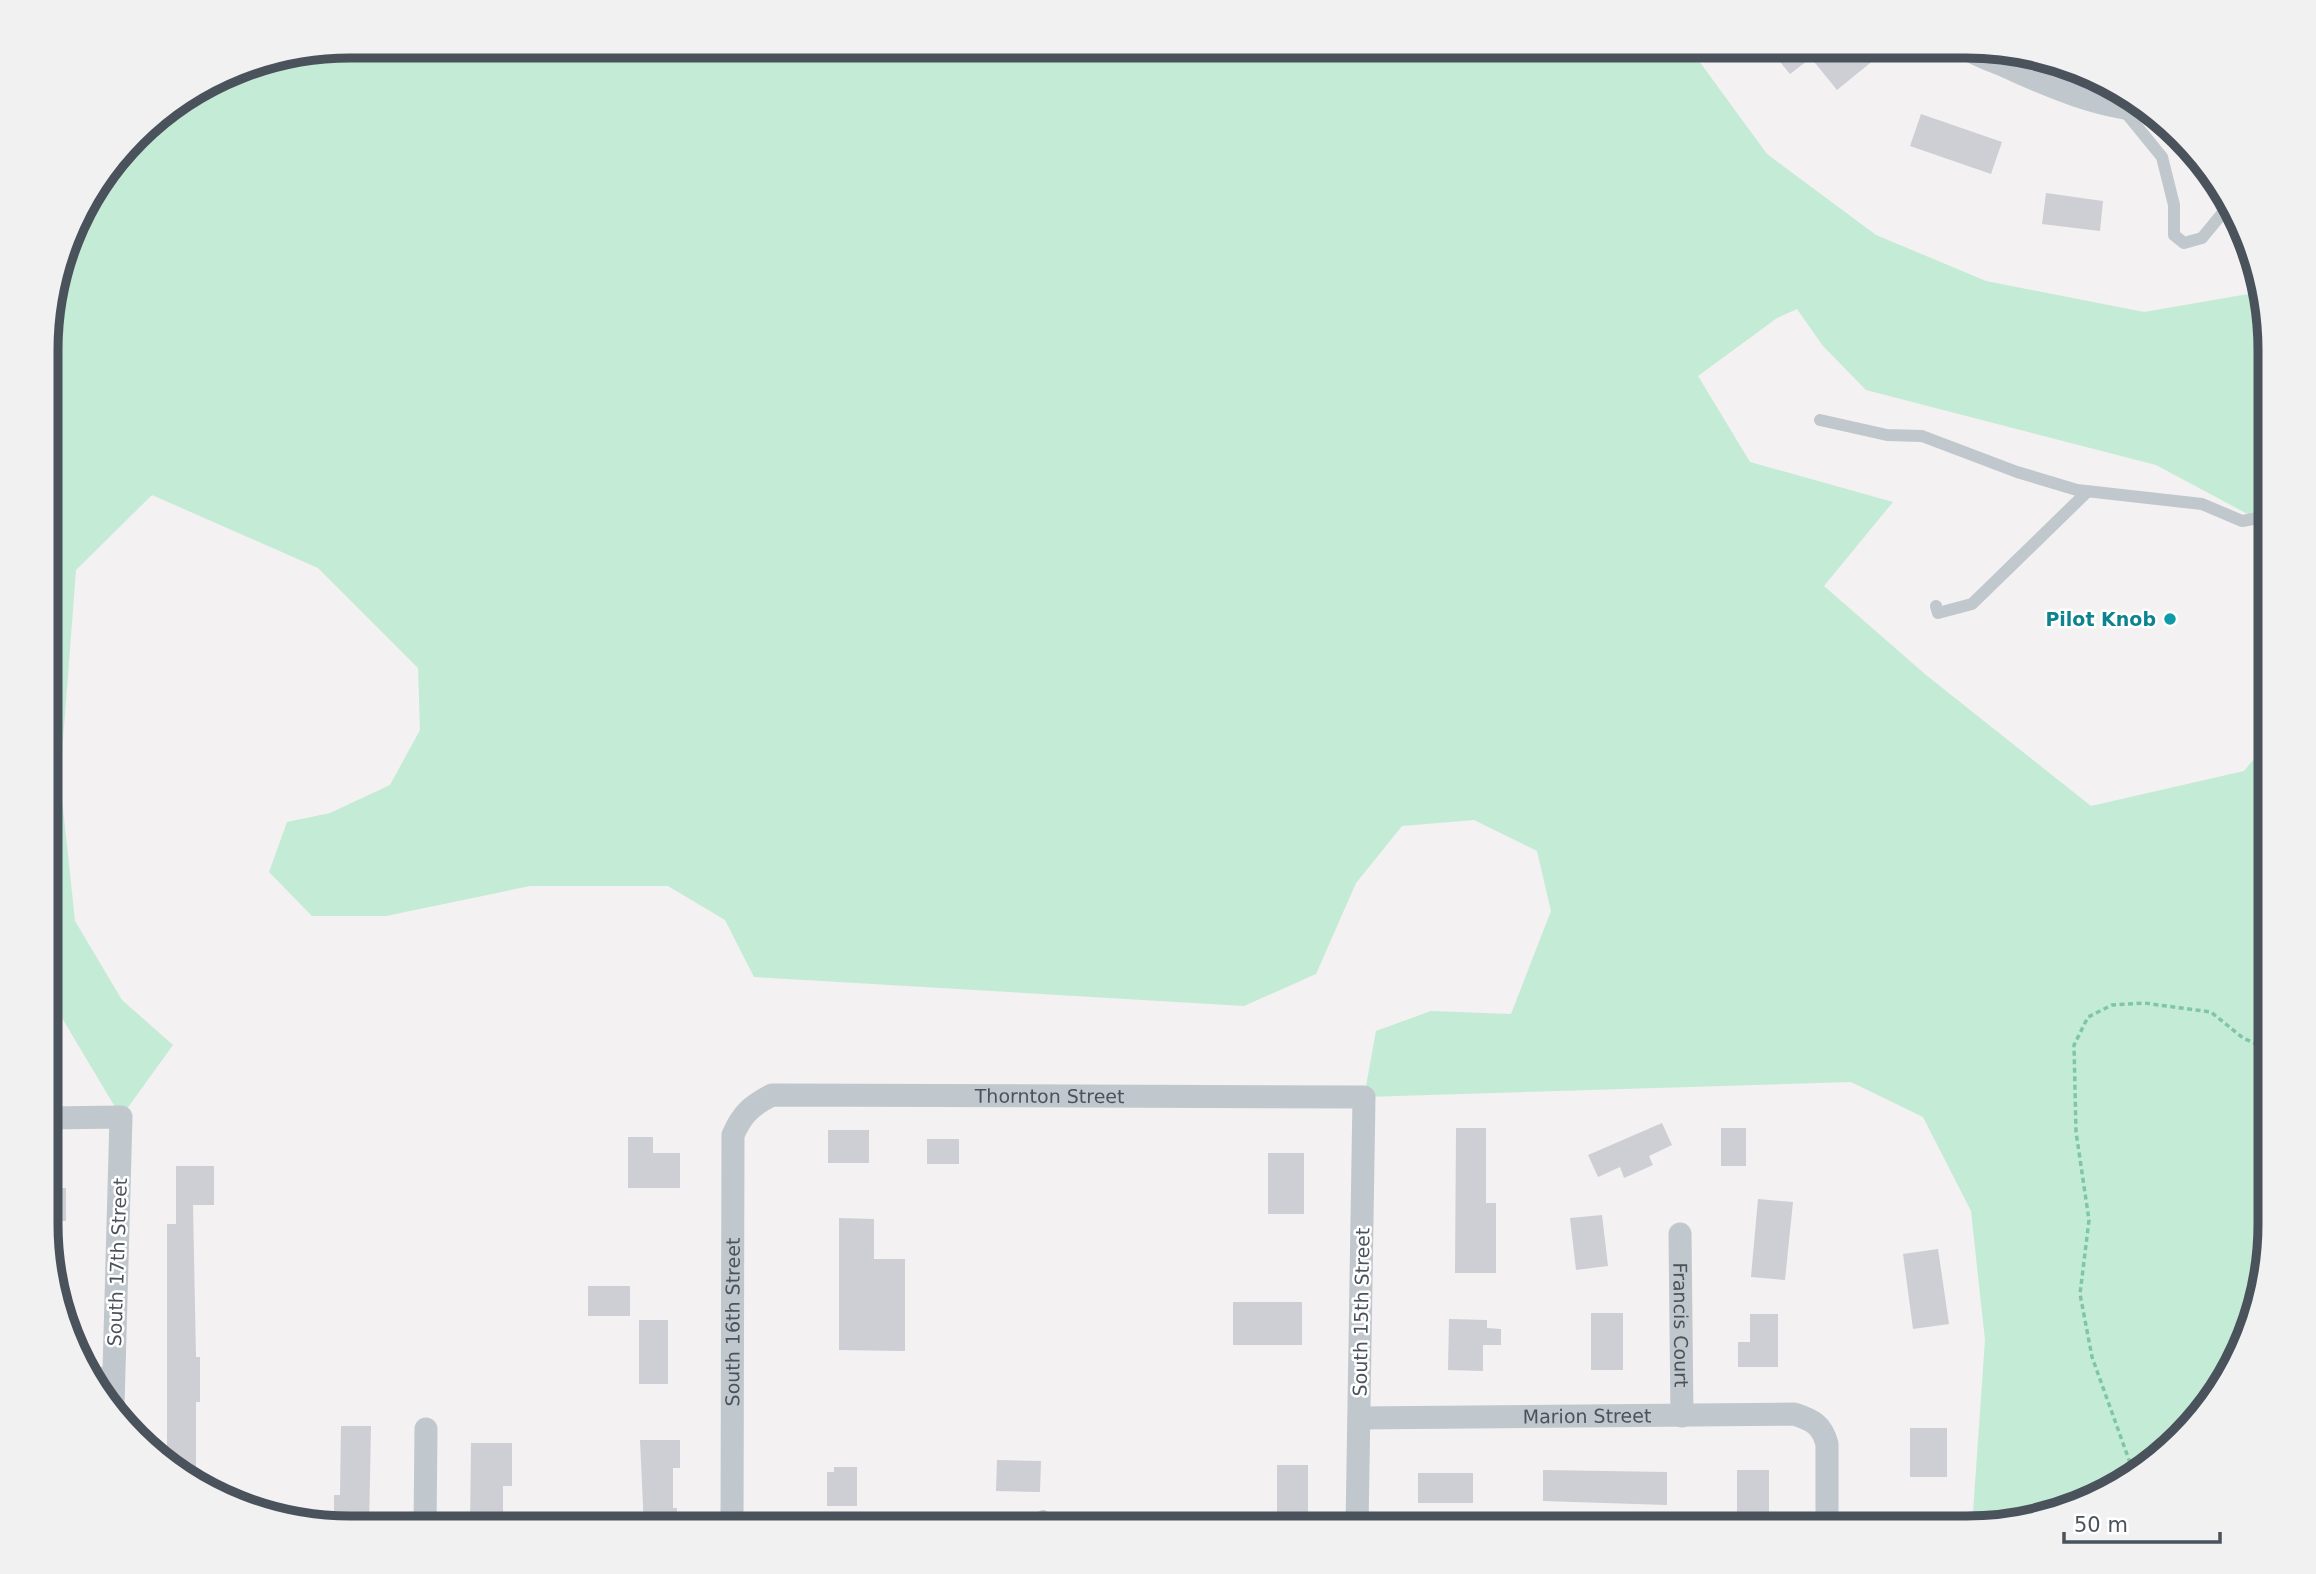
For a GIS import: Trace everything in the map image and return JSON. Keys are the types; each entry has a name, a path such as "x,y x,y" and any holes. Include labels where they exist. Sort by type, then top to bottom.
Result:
{"street":[{"path":"1990,58 2034,79 2132,109"},
{"name":"Thornton Street","path":"741,1117 755,1103 772,1095 1364,1097"},
{"name":"South 15th Street","path":"1357,1516 1364,1097"},
{"name":"South 17th Street","path":"58,1118 121,1117 113,1395"},
{"name":"South 16th Street","path":"732,1516 733,1135 741,1117"},
{"name":"Francis Court","path":"1680,1234 1682,1416"},
{"path":"102,1378 113,1378"},
{"name":"Marion Street","path":"1359,1418 1794,1414 1815,1420 1824,1433 1827,1444 1826,1516"},
{"path":"425,1516 426,1429"}],"lane":[{"path":"2122,108 2162,157 2174,205 2174,234 2184,243 2202,238 2223,212"},
{"path":"1820,420 1887,435 1922,436 2017,472 2088,491 2202,504 2242,521 2258,518"},
{"path":"1936,606 1938,613 1972,604 2088,491"}],"path":[{"path":"2131,1466 2092,1357 2080,1294 2089,1220 2076,1132 2074,1045 2088,1017 2112,1005 2144,1003 2211,1012 2243,1038 2258,1044"}],"green space":[{"path":"330,58 1697,58 1767,154 1876,235 1986,281 2144,312 2253,293 2258,330 2258,520 2156,465 1866,390 1823,346 1797,309 1777,318 1698,376 1750,462 1893,502 1824,586 1926,675 2091,806 2244,771 2258,754 2258,1244 2248,1300 2236,1336 2219,1370 2198,1402 2173,1431 2129,1467 2096,1486 2060,1501 2023,1511 1973,1516 1985,1340 1971,1211 1923,1117 1851,1082 1364,1097 1376,1031 1431,1011 1511,1014 1551,911 1537,851 1474,820 1402,826 1356,883 1316,974 1244,1006 754,977 725,920 668,886 530,886 386,916 312,916 269,872 287,822 330,813 390,785 420,730 418,668 318,568 152,495 76,570 60,780 75,921 122,1000 173,1045 121,1117 58,1013 58,330 63,293 73,256 88,220 107,187 130,157 157,130 187,107 220,88 256,73 293,63"}],"building":[{"path":"1777,58 1811,58 1790,74"},
{"path":"1811,58 1876,58 1837,90"},
{"path":"1921,114 2002,142 1991,174 1910,146"},
{"path":"2046,193 2103,201 2100,231 2042,224"},
{"path":"1662,1123 1672,1145 1649,1156 1653,1165 1624,1178 1620,1167 1598,1177 1588,1155"},
{"path":"1456,1128 1486,1128 1486,1203 1496,1203 1496,1273 1455,1273"},
{"path":"1721,1128 1746,1128 1746,1166 1721,1166"},
{"path":"828,1130 869,1130 869,1163 828,1163"},
{"path":"628,1137 653,1137 653,1153 680,1153 680,1188 628,1188"},
{"path":"927,1139 959,1139 959,1164 927,1164"},
{"path":"1268,1153 1304,1153 1304,1214 1268,1214"},
{"path":"176,1166 214,1166 214,1205 193,1205 196,1357 200,1357 200,1402 196,1402 196,1472 167,1452 167,1224 176,1224"},
{"path":"58,1188 66,1188 66,1221 58,1221"},
{"path":"1758,1199 1793,1202 1785,1280 1751,1277"},
{"path":"1602,1215 1608,1266 1576,1270 1570,1218"},
{"path":"839,1218 874,1219 874,1259 905,1259 905,1351 839,1350"},
{"path":"1938,1249 1949,1324 1913,1329 1903,1254"},
{"path":"588,1286 630,1286 630,1316 588,1316"},
{"path":"1233,1302 1302,1302 1302,1345 1233,1345"},
{"path":"1591,1313 1623,1313 1623,1370 1591,1370"},
{"path":"1750,1314 1778,1314 1778,1367 1738,1367 1738,1342 1750,1342"},
{"path":"1449,1319 1487,1320 1487,1328 1501,1329 1501,1345 1483,1345 1483,1371 1448,1370"},
{"path":"639,1320 668,1320 668,1384 639,1384"},
{"path":"341,1426 371,1426 369,1516 334,1516 334,1495 340,1495"},
{"path":"1910,1428 1947,1428 1947,1477 1910,1477"},
{"path":"640,1440 680,1440 680,1468 673,1468 673,1508 677,1508 677,1516 643,1516"},
{"path":"471,1443 512,1443 512,1486 503,1486 503,1516 470,1516"},
{"path":"997,1460 1041,1461 1040,1492 996,1491"},
{"path":"1277,1465 1308,1465 1308,1516 1277,1516"},
{"path":"834,1467 857,1467 857,1506 827,1506 827,1472 834,1472"},
{"path":"1543,1470 1667,1472 1667,1505 1543,1501"},
{"path":"1737,1470 1769,1470 1769,1516 1737,1516"},
{"path":"1418,1473 1473,1473 1473,1503 1418,1503"}],"place":[{"name":"Pilot Knob","path":"2170,619"}]}
